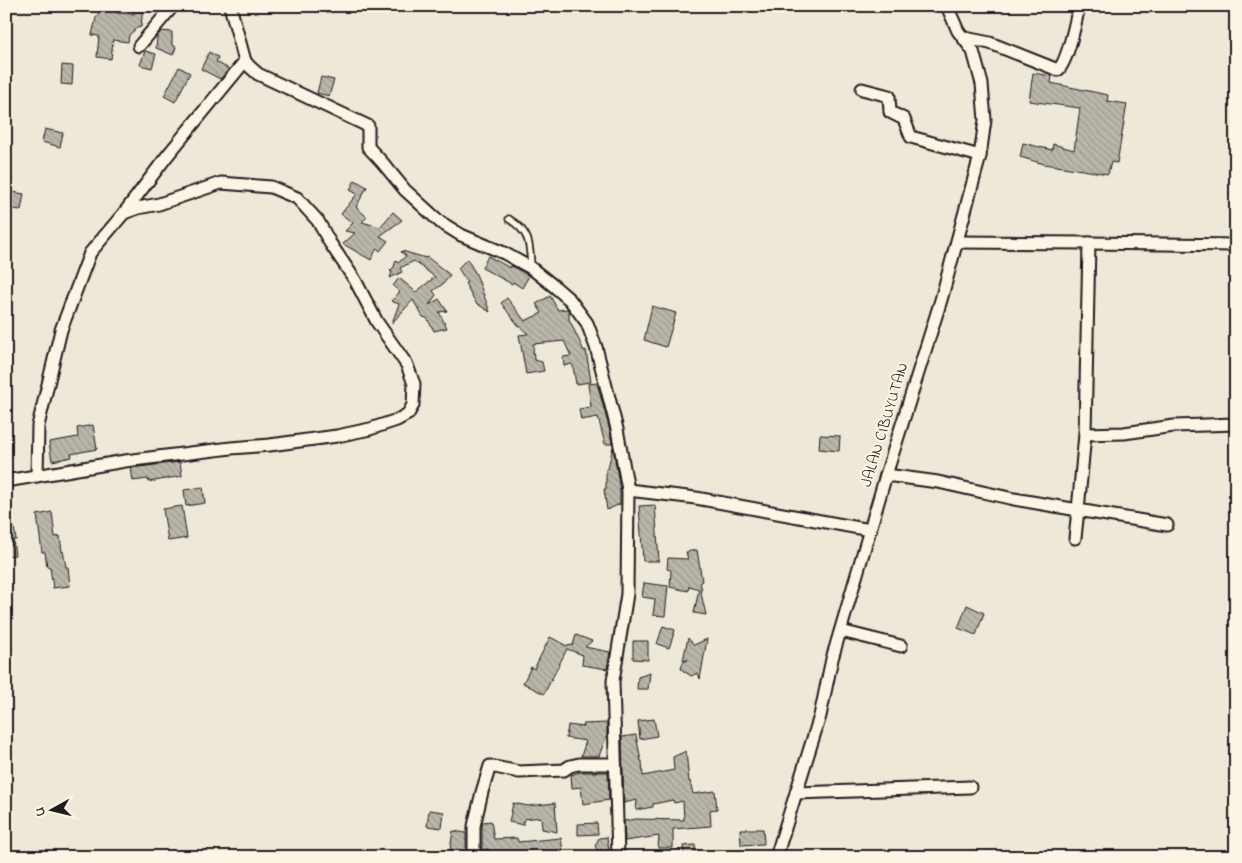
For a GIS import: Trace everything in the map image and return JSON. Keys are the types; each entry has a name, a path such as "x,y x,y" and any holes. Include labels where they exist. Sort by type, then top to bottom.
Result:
{"street":[{"path":"139,46 173,6"},
{"path":"230,6 245,60 250,67 258,74 368,126 368,147 420,205 440,222 461,235 504,253 531,268 570,300 587,323 596,347 617,429 628,490 627,594 613,681 618,857"},
{"name":"JALAN CIBUYUTAN","path":"776,857 820,716 832,659 886,475 958,242 980,156 985,120 982,84 973,51 958,31 947,6"},
{"path":"965,38 990,43 1058,70 1062,66 1079,6"},
{"path":"37,476 38,426 61,330 90,253 245,60"},
{"path":"862,89 889,96 890,112 904,119 911,138 980,156"},
{"path":"6,481 125,461 231,448 270,446 337,436 370,429 397,420 408,414 413,405 414,384 407,365 377,322 355,280 330,243 318,221 297,198 271,187 221,183 168,201 124,213"},
{"path":"958,242 1236,244"},
{"path":"1075,538 1085,434 1089,243"},
{"path":"1085,434 1124,433 1174,426 1236,424"},
{"path":"886,475 938,482 1014,499 1167,525"},
{"path":"628,490 696,498 870,530"},
{"path":"841,631 900,646"},
{"path":"474,857 474,826 490,766 519,772 564,770 579,764 615,764"},
{"path":"796,793 970,787"}],"lane":[{"path":"509,219 520,226 527,235 531,268"}],"building":[{"path":"134,6 143,6 141,27 129,35 128,42 113,40 111,59 97,57 99,36 92,35 100,10 117,10 116,13 134,14"},
{"path":"161,31 172,32 172,45 176,47 173,55 156,48 157,37"},
{"path":"145,51 156,54 152,68 140,65"},
{"path":"209,52 218,57 216,62 229,69 220,79 201,69"},
{"path":"62,65 73,66 72,85 61,84"},
{"path":"179,67 190,73 175,102 164,96"},
{"path":"1033,73 1052,76 1051,83 1108,95 1107,101 1127,104 1117,163 1111,162 1108,174 1044,164 1020,157 1023,143 1052,150 1053,144 1074,150 1080,108 1029,101"},
{"path":"321,77 334,80 329,96 317,93"},
{"path":"45,129 63,133 60,147 42,142"},
{"path":"355,180 367,187 356,207 367,217 362,222 380,227 393,212 402,220 380,236 388,241 380,251 377,248 371,260 343,244 355,233 345,231 353,223 341,214 357,194 350,190"},
{"path":"6,191 24,194 21,210 6,208"},
{"path":"402,251 427,257 450,275 444,283 433,291 436,295 429,305 439,299 447,311 439,312 447,328 434,331 413,300 392,323 399,304 391,301 400,292 393,286 399,278 416,292 435,277 414,261 400,268 402,272 390,278 392,272 390,271 394,267 396,260 398,263 406,256"},
{"path":"488,256 510,268 510,265 529,276 522,288 482,268"},
{"path":"467,259 476,274 490,312 476,303 465,283 467,282 458,268"},
{"path":"550,296 558,310 567,309 569,311 569,319 584,351 586,350 591,382 576,384 573,366 571,364 564,366 563,357 571,356 564,341 533,344 534,360 542,362 544,371 526,374 519,335 528,334 518,325 501,303 507,298 525,321 542,313 536,304"},
{"path":"652,306 676,313 666,347 644,340"},
{"path":"597,383 612,444 605,444 598,417 581,420 579,409 591,407 588,384"},
{"path":"93,425 97,449 71,454 72,457 52,461 49,442 78,437 77,428"},
{"path":"820,435 840,436 839,451 819,449"},
{"path":"613,447 620,491 620,504 607,510 604,489 606,489 606,469 608,468"},
{"path":"180,462 182,476 149,482 148,479 133,481 131,468"},
{"path":"203,487 205,503 186,506 184,490"},
{"path":"655,505 659,561 643,561 639,506"},
{"path":"182,506 187,538 168,541 163,509"},
{"path":"52,512 55,537 60,536 62,552 66,567 68,567 70,586 53,588 50,567 47,567 45,552 42,552 37,515"},
{"path":"6,527 14,527 16,540 13,540 15,555 6,556"},
{"path":"697,550 702,581 700,582 702,590 700,589 706,615 694,613 699,589 689,586 688,591 670,587 671,570 667,569 668,558 688,559 686,552"},
{"path":"644,583 668,586 665,616 653,615 655,599 642,597"},
{"path":"967,605 984,613 976,635 958,628"},
{"path":"663,626 675,630 669,648 657,644"},
{"path":"576,635 592,641 585,647 610,652 607,669 582,665 583,655 567,649 544,694 523,683 531,667 534,669 550,637 567,646 573,645"},
{"path":"688,638 694,645 707,639 700,679 698,673 691,676 681,669 683,662 688,660 683,660"},
{"path":"633,641 648,641 648,660 633,659"},
{"path":"650,673 648,689 637,689 638,677"},
{"path":"654,719 657,736 640,739 638,721"},
{"path":"607,723 607,735 599,756 581,756 586,741 566,738 568,725 584,727 583,724"},
{"path":"636,735 642,761 643,776 674,770 673,757 686,751 689,782 693,794 715,791 717,809 710,810 711,826 673,829 673,848 658,848 659,836 625,841 624,821 636,819 684,820 683,801 674,803 673,800 653,804 653,807 636,810 637,800 624,803 622,737"},
{"path":"580,772 608,772 609,800 583,804 581,787 572,788 571,775"},
{"path":"513,803 528,806 555,803 557,832 542,829 541,817 524,819 523,825 509,822"},
{"path":"429,810 444,812 442,828 427,826"},
{"path":"491,821 494,839 517,838 518,842 561,838 563,852 560,853 560,857 485,857 488,849 482,850 482,827 483,822"},
{"path":"597,823 598,834 578,835 578,824"},
{"path":"740,829 763,829 764,844 741,845"},
{"path":"453,831 466,833 466,852 450,850"},
{"path":"607,837 609,850 598,852 595,846 599,838"},
{"path":"695,845 696,857 684,857 683,846"}]}
